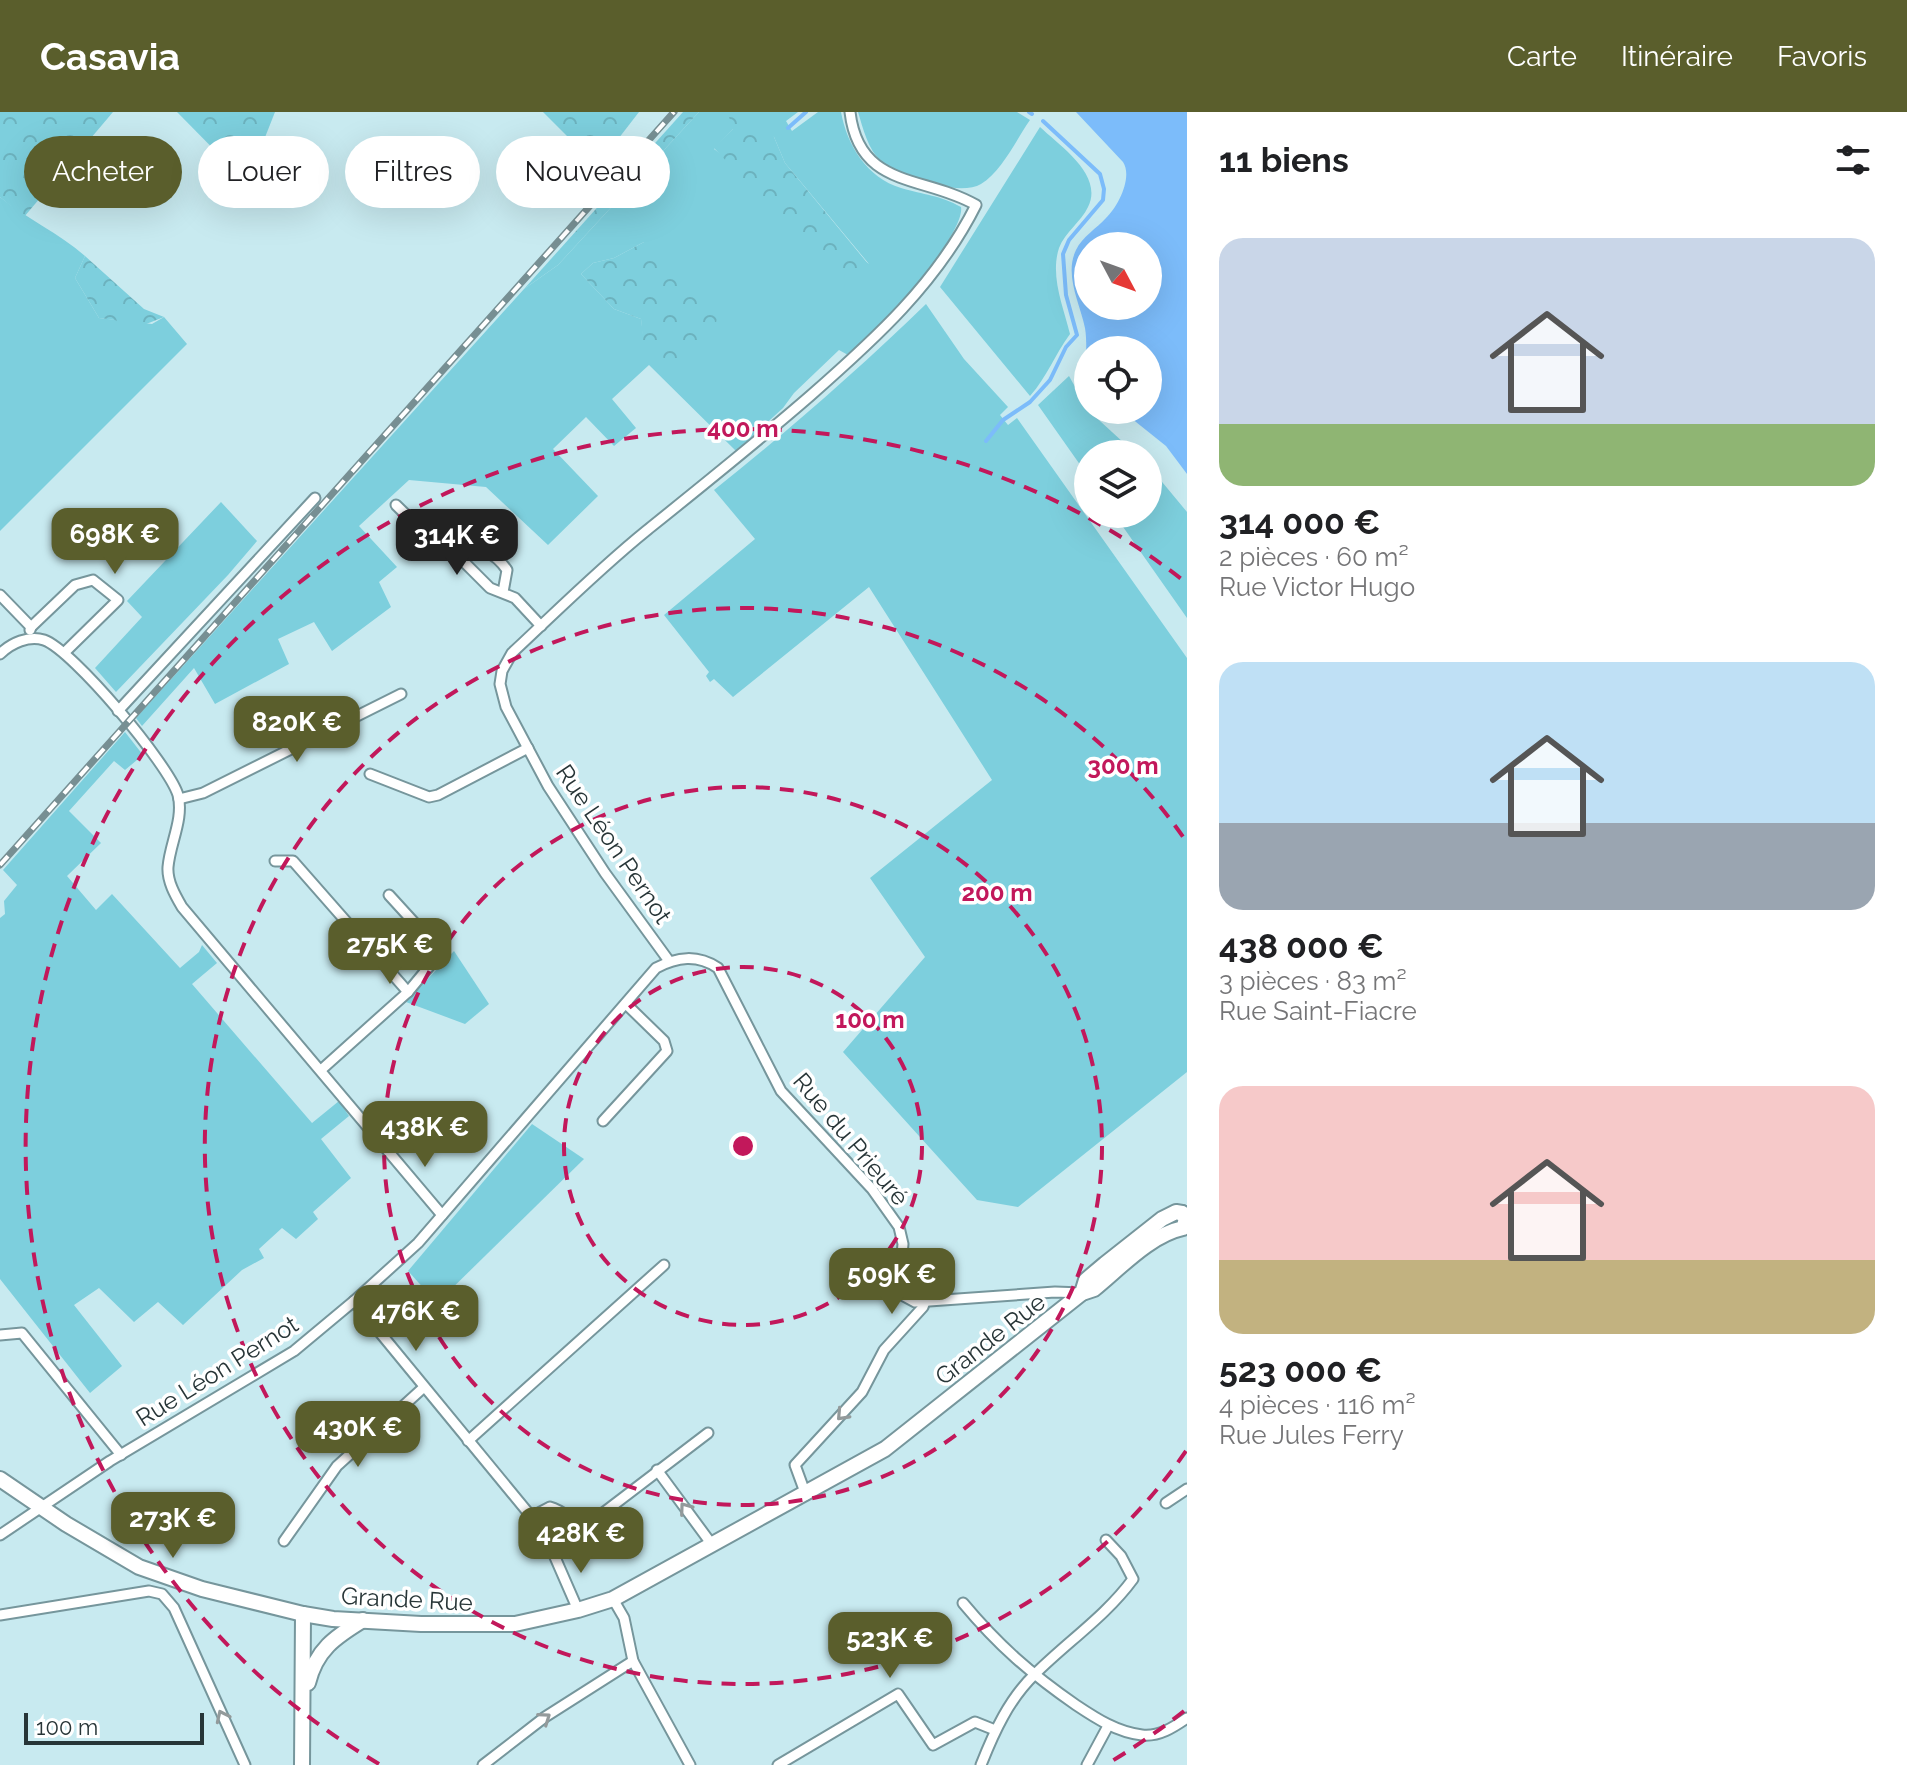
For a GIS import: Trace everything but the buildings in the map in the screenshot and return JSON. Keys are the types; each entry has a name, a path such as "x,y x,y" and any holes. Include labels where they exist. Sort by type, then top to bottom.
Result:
{"main road":[{"name":"Grande Rue","path":"0,1479 112,1551 166,1578 303,1614 363,1620 515,1624 613,1599 885,1449 1082,1293 1094,1289 1181,1222"},
{"path":"302,1765 303,1614"},
{"path":"303,1702 310,1672 323,1648 363,1620"}],"street":[{"name":"Rue Léon Pernot","path":"0,1535 121,1455 294,1351 354,1301 408,1253 656,968 673,960 600,865 548,786 506,707 500,684 502,671 512,653 643,533 729,466 886,329 936,271 967,223 976,205 941,189 908,182 871,162 852,133 850,112"},
{"path":"118,711 315,498"},
{"path":"396,505 432,540 447,545 490,588 515,598 541,626"},
{"path":"458,555 467,549 475,549 494,555 507,570 503,592"},
{"path":"0,654 30,632 75,585 93,580 118,600 65,652"},
{"path":"0,595 30,632 65,652 150,748 173,781 179,799 178,821 168,868 172,889 182,907 442,1215"},
{"path":"179,799 203,793 401,694"},
{"name":"Rue Léon Pernot","path":"370,774 429,797 528,748"},
{"path":"275,861 293,861 408,992"},
{"path":"321,1070 408,992 441,952 389,895"},
{"name":"Rue du Prieuré","path":"673,960 701,959 718,968 781,1091 872,1189 894,1220 903,1244 899,1286 902,1295 915,1302 926,1299"},
{"path":"603,1121 667,1051 664,1041 626,1004"},
{"path":"468,1441 664,1265"},
{"path":"806,1495 795,1465 862,1392 884,1350 923,1307 926,1299 1082,1293"},
{"path":"354,1301 544,1532 578,1610"},
{"path":"0,1335 22,1333 121,1455"},
{"path":"284,1541 337,1466 423,1388"},
{"path":"531,1517 550,1507 561,1510 586,1526 708,1433"},
{"path":"657,1470 713,1546"},
{"path":"1166,1503 1187,1489"},
{"path":"981,1765 995,1730 1016,1696 1033,1676 1121,1595 1133,1579 1121,1556 1106,1540"},
{"path":"0,1615 149,1591 162,1594 174,1608 245,1765"},
{"path":"613,1599 624,1618 633,1661 690,1765"},
{"path":"963,1603 997,1642 1033,1676 1108,1726 1145,1736 1168,1731 1187,1718"},
{"path":"483,1765 545,1717 633,1661"},
{"path":"778,1765 898,1694 933,1745 975,1722 995,1730"},
{"path":"1087,1765 1108,1726"}],"green space":[{"path":"0,112 113,112 93,136 24,136 24,208 32,208 24,217 0,197"},
{"path":"177,112 275,112 266,136 201,136"},
{"path":"543,112 639,112 620,136 567,136"},
{"path":"683,112 699,112 670,143 670,136 661,136"},
{"path":"699,112 798,112 786,121 792,131 818,112 841,112 848,136 860,159 878,177 901,188 961,207 960,217 945,247 891,317 848,355 839,350 736,451 649,365 612,399 636,428 614,446 586,417 553,449 598,496 548,545 486,487 409,480 359,526 397,567 379,582 391,607 332,651 314,622 278,639 289,664 215,704 194,668 142,726 136,718 524,289 558,265 611,208 670,208 670,143","holes":["734,128 774,137 785,163 869,264 714,149","644,242 644,342 641,319 614,309 581,274 593,263 614,258"]},
{"path":"858,112 1017,112 1030,120 989,178 981,184 959,188 915,179 882,162 870,145"},
{"path":"728,114 749,116 764,125 774,137 785,163 869,265 855,290 847,289 714,148 733,129"},
{"path":"1040,127 1078,162 1090,184 1091,195 1085,212 1062,242 1057,259 1058,291 1070,334 1030,396 940,287"},
{"path":"0,197 85,256 75,278 99,318 152,324 164,317 187,344 0,531"},
{"path":"597,208 611,208 558,265 524,289"},
{"path":"644,242 718,316 713,332 696,361 681,366 662,357 643,342 641,319 614,309 581,274 593,263 614,258"},
{"path":"85,256 144,309 164,317 131,330 115,320 99,318 75,278"},
{"path":"926,304 964,359 1008,407 1000,415 1008,425 1017,418 1074,498 1074,528 1095,528 1187,658 1187,1072 1018,1207 977,1200 843,1052 925,957 870,878 992,780 869,587 733,697 714,679 710,682 706,676 709,672 664,615 755,539 714,490 875,352"},
{"path":"1069,376 1074,385 1074,424 1103,424 1121,440 1074,440 1074,456 1038,405"},
{"path":"1162,482 1187,512 1187,618 1124,528 1162,528"},
{"path":"221,502 257,541 116,692 95,668 142,617 127,601"},
{"path":"125,732 143,755 125,770 114,761 69,811 101,843 67,876 96,910 112,894 180,968 199,952 202,945 217,963 192,984 312,1123 339,1101 349,1116 321,1139 351,1178 313,1212 318,1219 296,1239 282,1228 259,1249 264,1258 242,1270 183,1325 158,1302 134,1322 99,1288 74,1305 122,1366 90,1393 0,1279 0,918 5,914 4,901 17,885 3,870"},
{"path":"454,951 489,1004 465,1024 406,1002"},
{"path":"532,1124 584,1159 437,1303 408,1271"}],"shaded area":[{"path":"1076,112 1187,112 1187,474 1162,440 1138,424 1162,424 1162,336 1086,336 1083,320 1162,320 1162,232 1091,232 1111,213 1119,199 1126,168"},
{"path":"1074,257 1074,287 1072,279"}],"waterway":[{"path":"788,128 806,112"},
{"path":"986,441 1003,420 1030,402 1050,380 1066,347 1077,335 1066,295 1063,254 1069,240 1103,200 1100,174 1043,121"}],"railway":[{"path":"0,865 674,112"}]}
